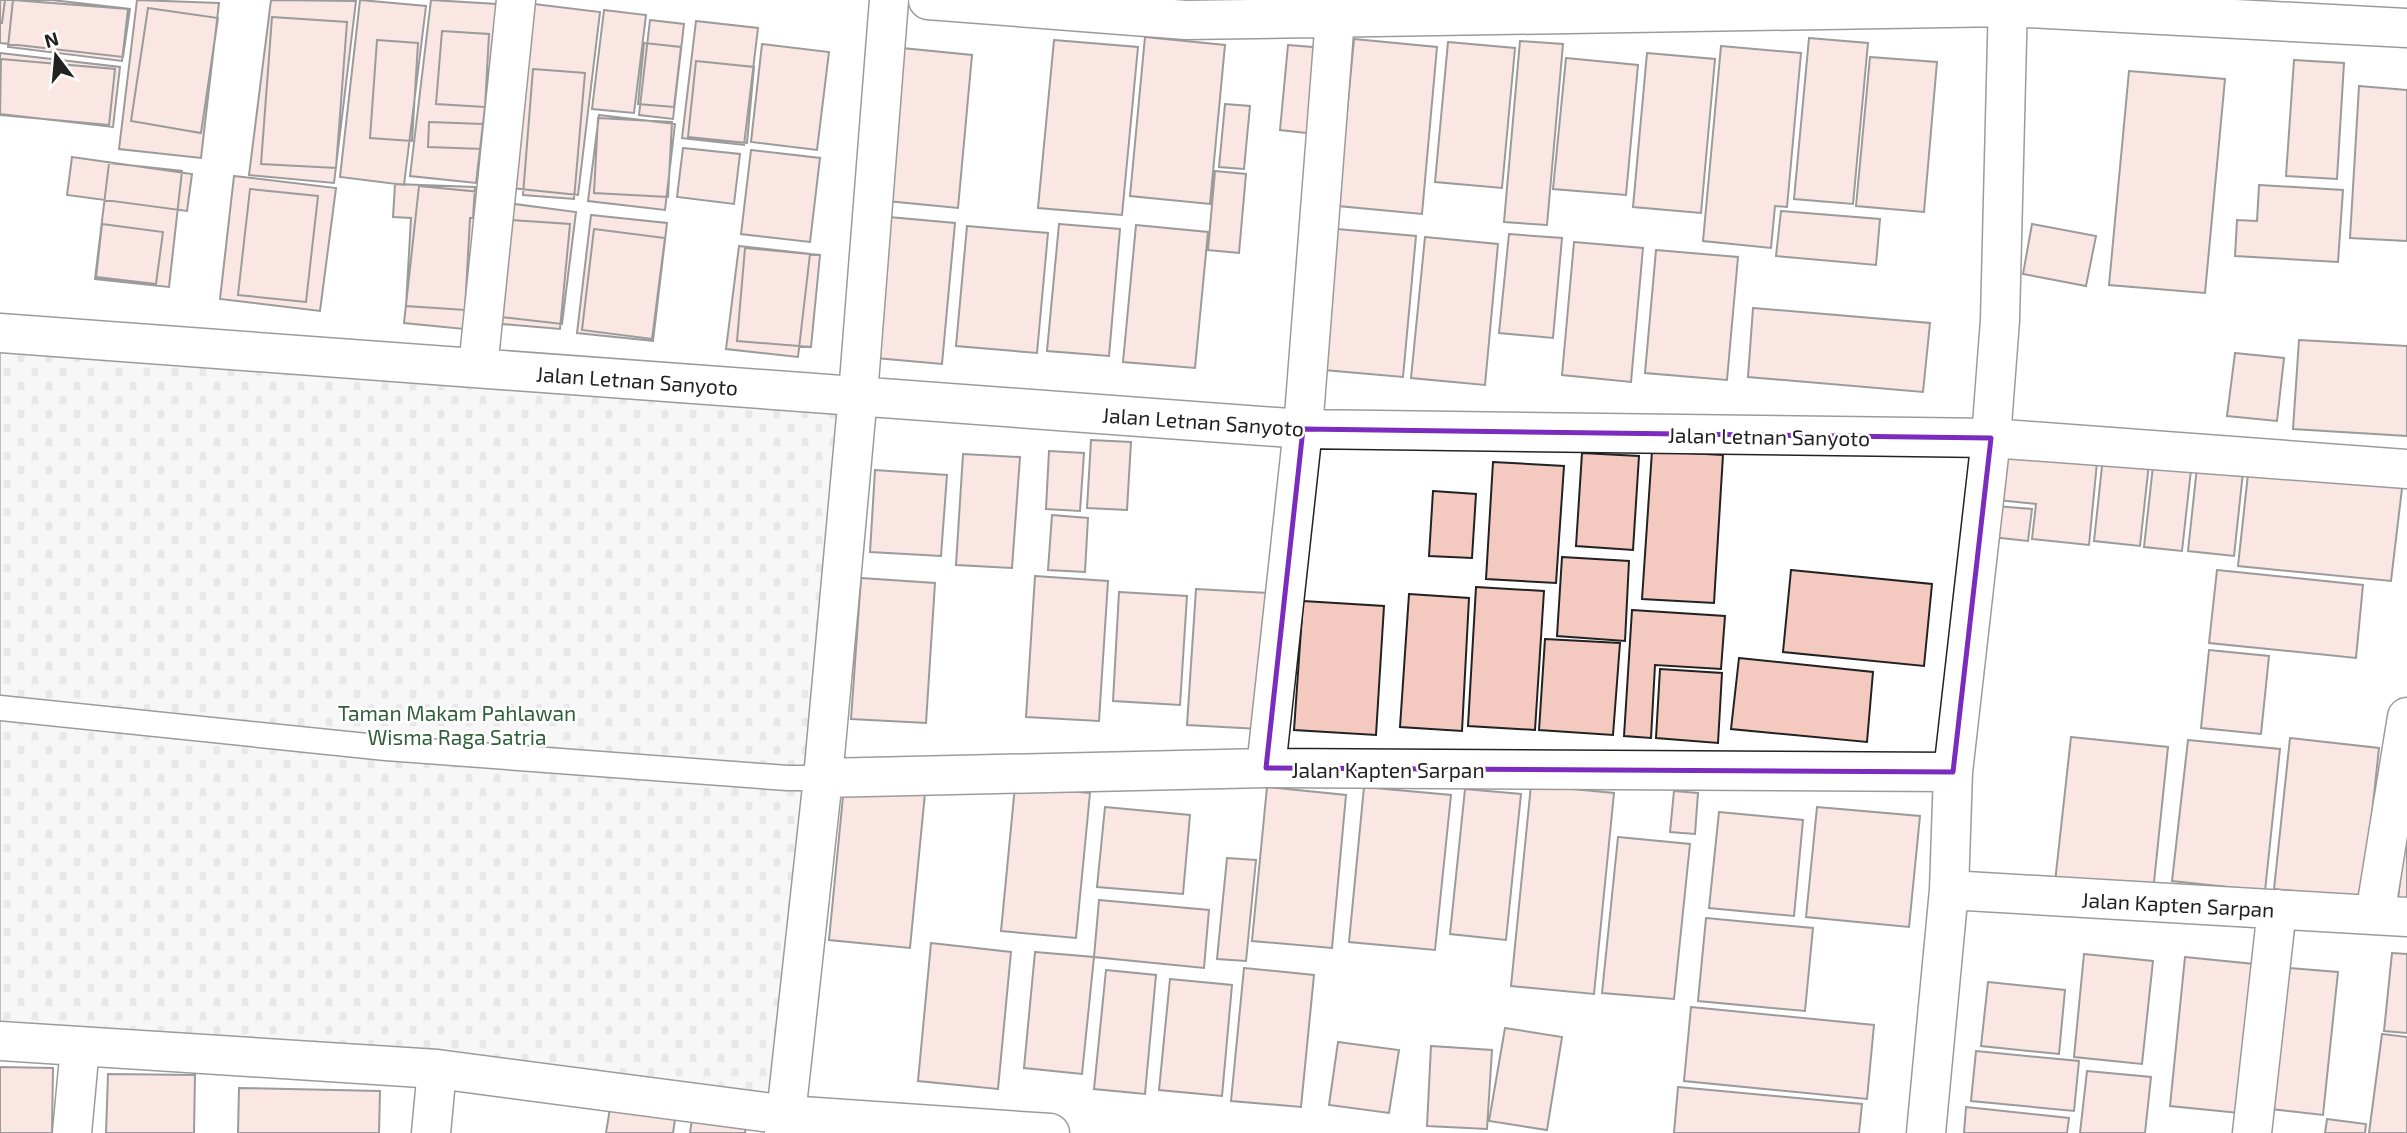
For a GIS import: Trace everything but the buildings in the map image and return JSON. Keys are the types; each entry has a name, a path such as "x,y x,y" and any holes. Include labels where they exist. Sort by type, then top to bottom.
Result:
{"street":[{"path":"478,368 516,0"},
{"path":"786,1124 823,778 858,395 888,0"},
{"path":"928,0 1186,20 1335,18 1531,7 2007,4 2392,18"},
{"path":"1926,1133 1949,890 1953,772 1991,438 2000,320 2007,4"},
{"path":"1266,768 1303,429 1335,18"},
{"name":"Jalan Letnan Sanyoto","path":"0,333 1303,429 1991,438 2407,469"},
{"path":"2391,916 2407,717"},
{"name":"Jalan Kapten Sarpan","path":"823,778 1266,768 1953,772"},
{"name":"Jalan Kapten Sarpan","path":"1949,890 2391,916"},
{"path":"2252,1133 2277,909"},
{"path":"0,1041 437,1069 786,1124 1050,1133"},
{"path":"72,1133 80,1047"},
{"path":"431,1133 437,1069"}],"lane":[{"path":"0,708 386,748 787,778 823,778"}],"highlighted area":[{"path":"1303,429 1991,438 1953,772 1266,768"}],"green space":[{"name":"Taman Makam Pahlawan Wisma Raga Satria","path":"0,335 856,401 787,1115 0,1030"}]}
